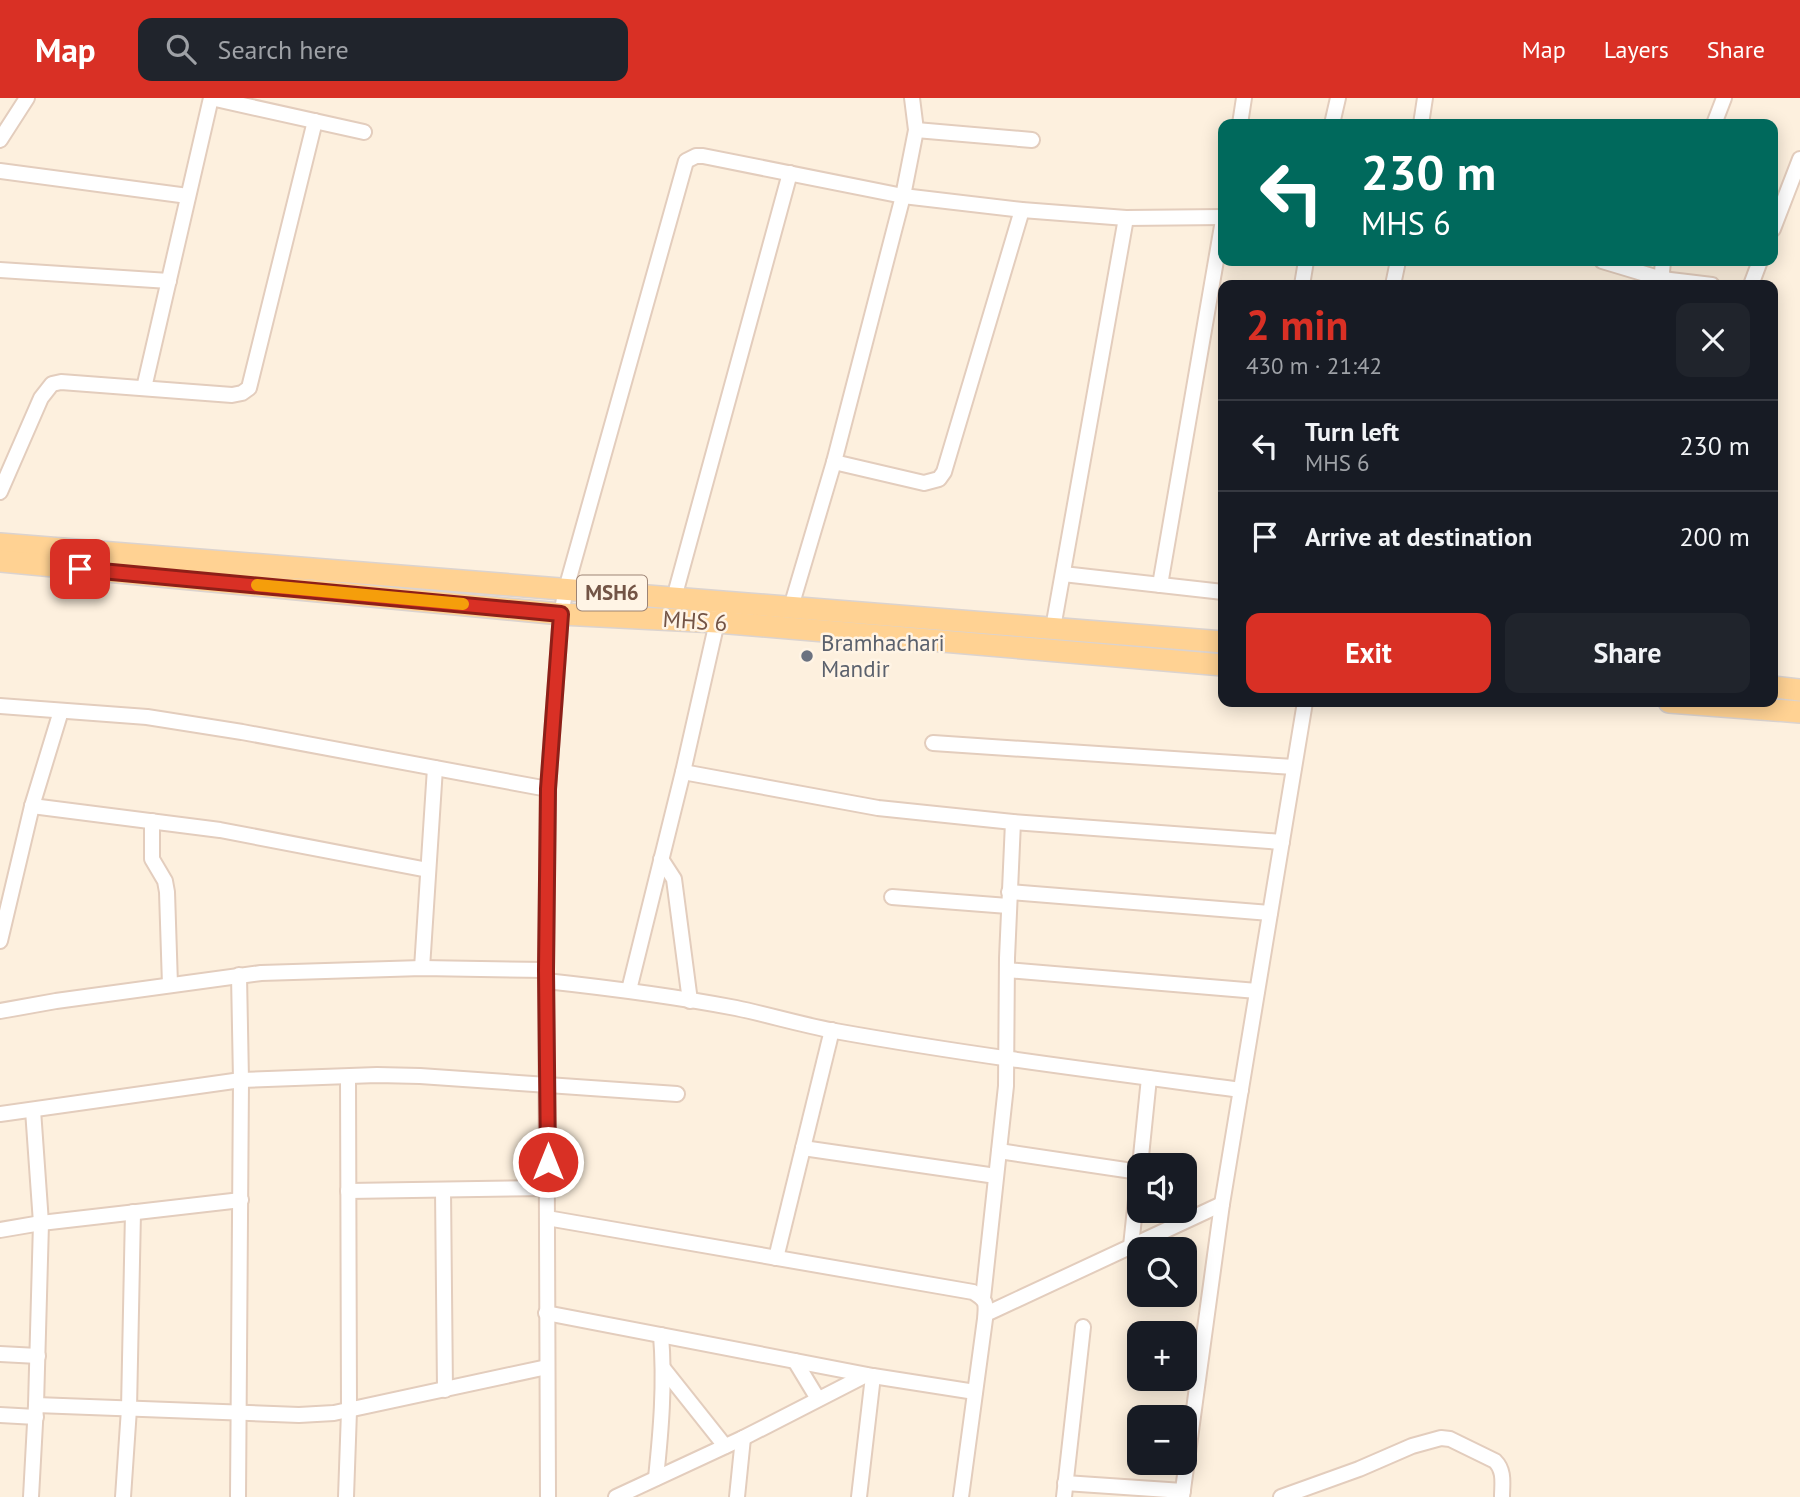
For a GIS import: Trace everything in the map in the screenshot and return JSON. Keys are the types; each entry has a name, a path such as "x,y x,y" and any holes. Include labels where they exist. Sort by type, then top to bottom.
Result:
{"main road":[{"name":"MSH6","path":"0,544 674,598 719,612 791,607 1218,642"},
{"name":"MHS 6","path":"0,561 561,614 719,612 1218,665"},
{"path":"1778,688 1800,690"},
{"path":"1734,707 1800,712"}],"street":[{"path":"0,140 27,98"},
{"path":"144,388 211,98 364,132"},
{"path":"791,607 834,462 904,196 916,130 912,98"},
{"path":"1241,119 1244,98"},
{"path":"1333,119 1338,98"},
{"path":"1422,119 1425,98"},
{"path":"1716,119 1724,98"},
{"path":"0,492 41,398 52,384 61,382 232,395 249,388 315,121"},
{"path":"916,130 1032,140"},
{"path":"548,1497 548,789 561,614 686,161 703,156 904,196 1022,210 1126,218 1218,219"},
{"path":"1778,216 1800,159"},
{"path":"0,171 188,196"},
{"path":"674,598 790,173"},
{"path":"834,462 924,482 939,479 944,472 1022,210"},
{"path":"1052,628 1126,218"},
{"path":"1160,584 1218,248"},
{"path":"1617,266 1657,280"},
{"path":"0,270 169,281"},
{"path":"1063,574 1218,591"},
{"path":"629,990 719,612"},
{"path":"0,706 147,717 254,734 548,789"},
{"path":"1083,1327 1064,1490 1182,1494 1222,1204 1304,707"},
{"path":"0,941 32,806 61,710"},
{"path":"933,743 1294,767"},
{"path":"422,968 435,768"},
{"path":"683,772 878,808 1013,822 1282,842"},
{"path":"32,806 219,830 428,870"},
{"path":"152,821 152,859 165,881 167,892 170,985"},
{"path":"983,1298 1006,1086 1008,899 1013,822"},
{"path":"661,859 674,879 690,1001"},
{"path":"892,897 1008,899 1270,914"},
{"path":"0,1011 239,975 422,968 546,976 738,1009 832,1030 1006,1058 1241,1090"},
{"path":"1007,970 1257,991"},
{"path":"238,1497 241,1200 239,975"},
{"path":"776,1258 832,1030"},
{"path":"0,1114 241,1080 377,1075 677,1094"},
{"path":"346,1497 349,1411 348,1077"},
{"path":"1141,1153 1149,1078"},
{"path":"31,1497 41,1223 33,1110"},
{"path":"803,1149 996,1176"},
{"path":"999,1151 1127,1169"},
{"path":"348,1191 548,1188"},
{"path":"443,1190 445,1390"},
{"path":"0,1230 241,1200"},
{"path":"1150,1237 1222,1204"},
{"path":"123,1497 129,1409 134,1212"},
{"path":"547,1218 973,1292 983,1298 987,1306 961,1497"},
{"path":"986,1314 1127,1248"},
{"path":"546,1313 869,1375 975,1392"},
{"path":"656,1478 662,1419 661,1335"},
{"path":"0,1354 38,1356"},
{"path":"795,1361 818,1399"},
{"path":"0,1415 36,1411 129,1409 299,1415 349,1411 547,1367"},
{"path":"663,1368 725,1446"},
{"path":"616,1497 869,1375"},
{"path":"859,1497 869,1375"},
{"path":"737,1497 743,1438"},
{"path":"1281,1497 1412,1446 1441,1438 1450,1439 1495,1461 1500,1466 1502,1475 1502,1497"}],"slow traffic":[{"path":"257,585 463,604"}],"place":[{"name":"Bramhachari Mandir","path":"807,656"}],"route":[{"path":"80,569 561,614 548,789 548,1162"}]}
